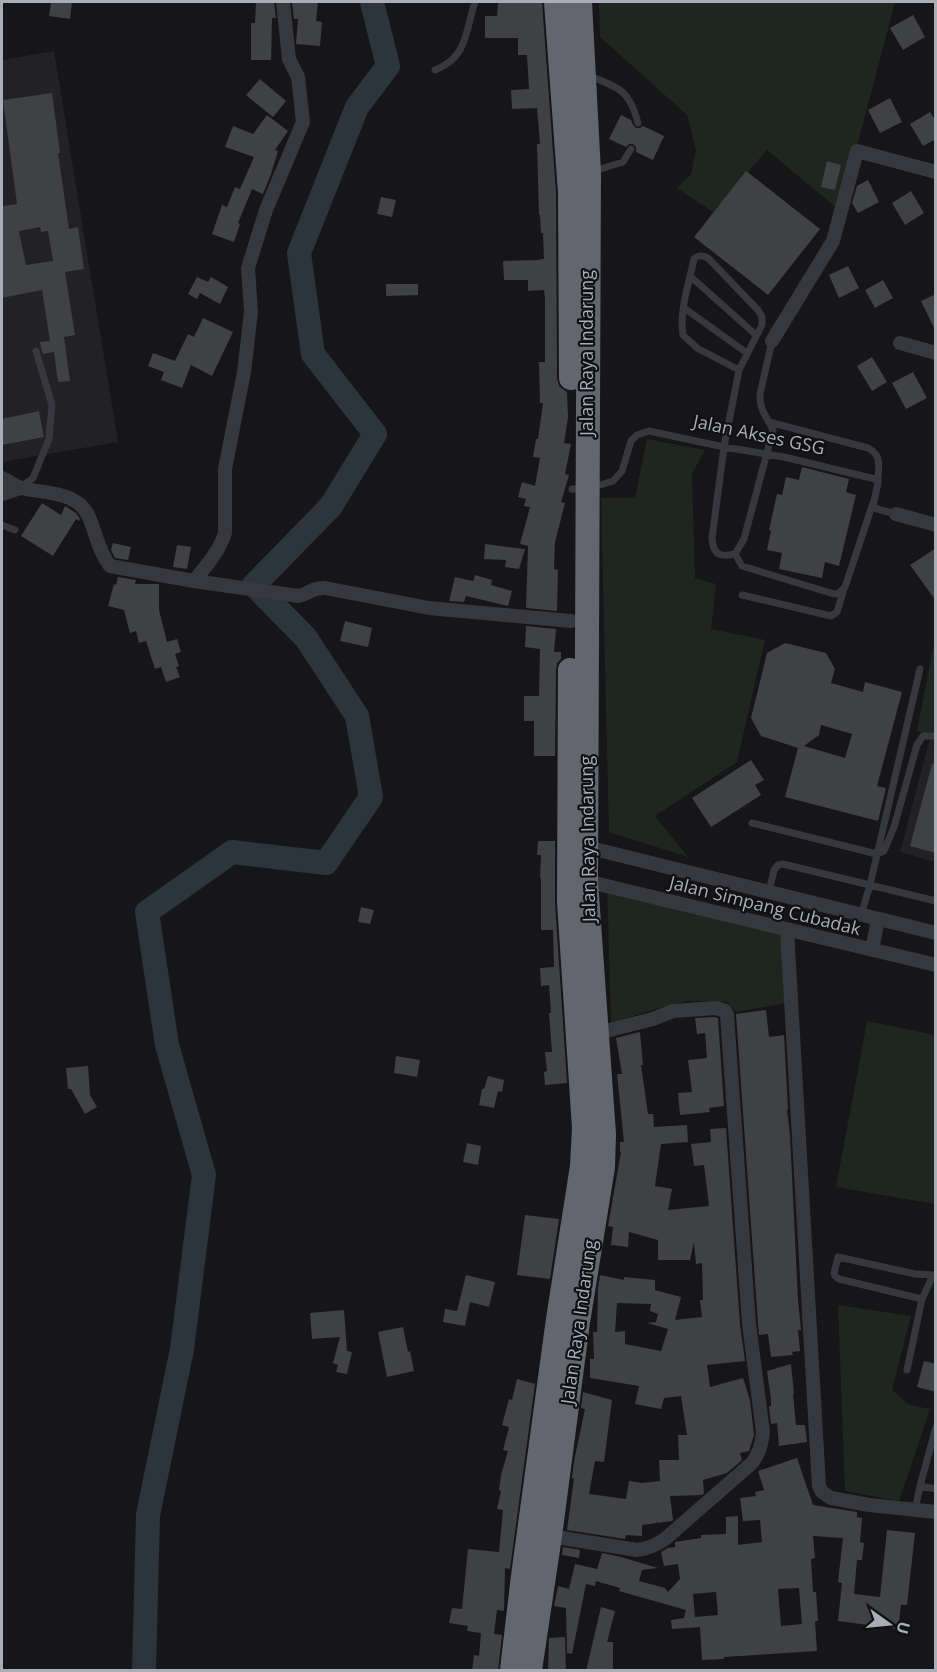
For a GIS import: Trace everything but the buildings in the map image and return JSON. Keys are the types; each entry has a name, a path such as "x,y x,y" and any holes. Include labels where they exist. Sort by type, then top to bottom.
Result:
{"highway":[{"name":"Jalan Raya Indarung","path":"512,1671 526,1553 568,1320 603,1158 609,1030 578,875 579,489 589,173 572,70 555,2"},
{"name":"Jalan Raya Indarung","path":"578,845 571,621 579,489 570,192 572,70 580,2"},
{"name":"Jalan Raya Indarung","path":"530,1671 550,1536 582,1166 584,1128 569,902 578,875"}],"street":[{"path":"194,581 215,553 225,533 225,469 244,372 252,312 248,268 266,210 303,122 298,76 289,58 284,2"},
{"path":"772,341 833,241 856,151 936,172"},
{"path":"900,344 936,352"},
{"path":"2,478 20,488 63,496 80,504 111,566 219,586 298,596 305,595 317,587 429,609 571,621"},
{"path":"2,494 20,488"},
{"path":"896,514 936,525"},
{"name":"Jalan Simpang Cubadak","path":"578,845 936,933"},
{"name":"Jalan Simpang Cubadak","path":"578,875 787,930 936,965"},
{"path":"872,950 878,919"},
{"path":"787,930 819,1486 822,1492 831,1498 936,1512"},
{"path":"550,1536 628,1549 647,1549 665,1539 752,1463 757,1457 762,1442 763,1432 748,1323 727,1015 725,1011 716,1008 673,1011 653,1019 609,1030"}],"lane":[{"path":"435,70 447,65 460,51 475,2"},
{"path":"572,70 620,89 628,96 634,107 638,123"},
{"path":"589,173 623,162 631,149"},
{"path":"739,370 697,348 682,335 684,308 694,259 701,256 708,258 762,317 762,325 739,370 724,447 712,548 720,555 728,556 735,554 744,539 773,430 761,410 760,394 772,341"},
{"path":"690,276 756,335"},
{"path":"684,308 747,353"},
{"path":"20,488 33,477 49,439 52,405 36,351"},
{"path":"742,595 831,616 837,612 878,481 879,460 874,451 769,422"},
{"name":"Jalan Akses GSG","path":"579,489 613,481 618,477 632,441 642,432 650,431 784,457 878,481"},
{"path":"873,503 875,508 896,514"},
{"path":"2,525 15,530"},
{"path":"735,554 742,566 834,594 839,593 845,587"},
{"path":"861,915 920,669"},
{"path":"752,823 877,854 884,851 894,826 917,745 923,736 936,736"},
{"path":"769,892 774,870 783,864 936,901"},
{"path":"907,1370 922,1299 934,1275 915,1274 838,1257 834,1274 840,1279 922,1299"},
{"path":"915,1510 936,1427"},
{"path":"920,1486 936,1489"}],"shaded area":[{"path":"599,2 895,2 840,211 767,150 713,212 677,188 691,174 696,150 687,115 600,37"},
{"path":"54,51 118,442 2,462 2,445 44,436 39,412 2,419 2,298 31,292 26,266 2,271 2,261 24,256 20,234 2,237 2,234 28,229 23,203 2,206 2,60"},
{"path":"647,439 705,450 692,474 695,578 716,584 711,629 765,640 737,762 655,816 688,857 609,832 601,498 635,498"},
{"path":"935,638 935,736 917,731"},
{"path":"930,738 935,740 935,862 900,852"},
{"path":"607,883 783,927 786,1003 736,1012 727,1002 688,1001 611,1023"},
{"path":"867,1021 935,1035 935,1204 836,1187"},
{"path":"838,1305 911,1316 892,1390 910,1405 930,1409 899,1501 845,1491"}],"waterway":[{"path":"144,1670 148,1515 182,1349 204,1175 167,1045 147,912 232,852 326,863 371,797 357,716 306,638 254,585 331,506 375,434 313,354 299,253 357,107 388,66 372,2"}]}
